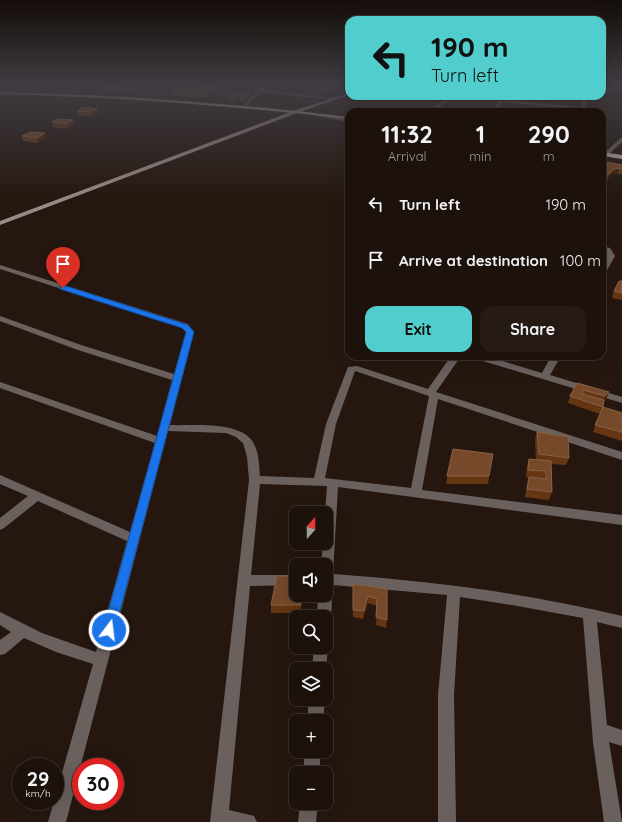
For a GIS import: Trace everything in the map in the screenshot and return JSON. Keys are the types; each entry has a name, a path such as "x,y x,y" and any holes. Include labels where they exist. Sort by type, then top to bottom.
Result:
{"main road":[{"path":"606,155 622,157"},
{"path":"606,156 622,160"}],"street":[{"path":"0,222 265,123"},
{"path":"606,152 622,139"},
{"path":"606,250 611,256 606,265"},
{"path":"1,268 185,326 190,332 57,822"},
{"path":"0,318 78,347 177,378"},
{"path":"416,493 432,393 453,360"},
{"path":"490,360 622,400"},
{"path":"544,376 554,360"},
{"path":"319,482 321,465 341,393 351,369 358,369 622,456"},
{"path":"0,385 160,442"},
{"path":"164,428 226,430 245,437 250,444 255,480 219,820 248,822"},
{"path":"0,479 134,539"},
{"path":"255,480 333,482 622,520"},
{"path":"328,558 333,482"},
{"path":"0,525 37,496"},
{"path":"244,581 289,580"},
{"path":"333,582 454,590 589,614 622,622"},
{"path":"447,822 446,695 454,590"},
{"path":"589,614 600,731 613,822"},
{"path":"0,618 21,632 59,648 101,660"},
{"path":"0,649 21,632"},
{"path":"600,731 622,738"},
{"path":"307,822 308,810"}],"building":[{"path":"31,132 45,133 37,138 22,136"},
{"path":"606,162 622,165 622,169 614,169 609,174 606,174"},
{"path":"619,281 622,281 622,293 614,291"},
{"path":"577,383 609,392 605,396 583,390 582,394 604,400 603,407 570,396"},
{"path":"603,407 622,413 622,432 595,425"},
{"path":"537,432 568,437 569,458 539,454"},
{"path":"453,449 493,454 489,476 447,476"},
{"path":"529,459 551,461 552,492 527,489 529,477 547,479 545,471 528,470"},
{"path":"277,576 289,576 289,602 301,602 301,605 271,605"},
{"path":"353,584 387,589 387,620 376,617 377,599 368,596 364,611 353,610"}],"route":[{"path":"63,288 185,326 190,332 109,630"}]}
